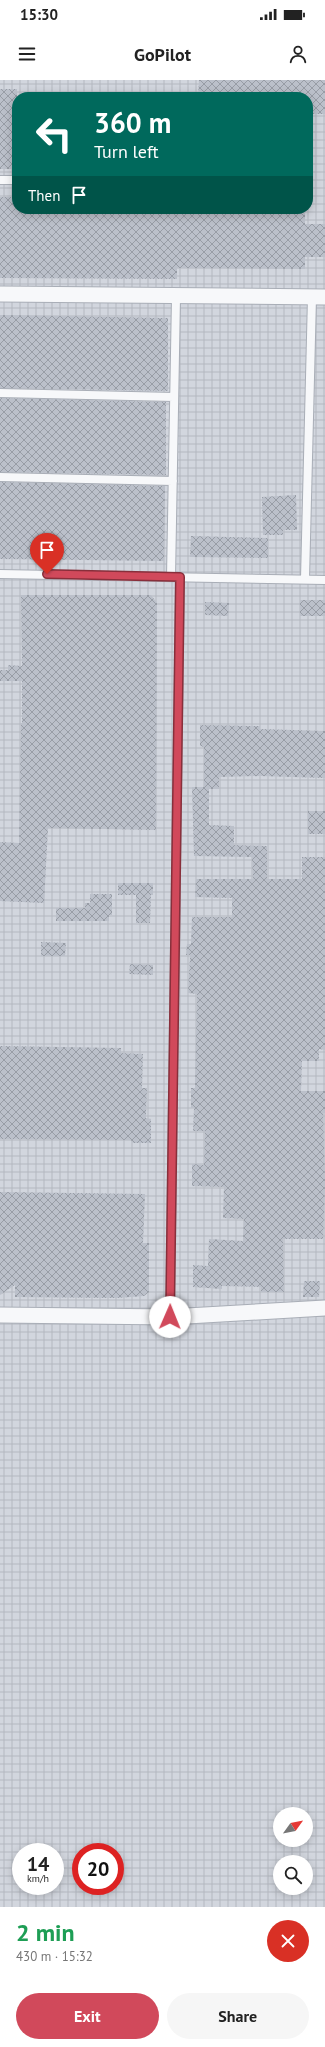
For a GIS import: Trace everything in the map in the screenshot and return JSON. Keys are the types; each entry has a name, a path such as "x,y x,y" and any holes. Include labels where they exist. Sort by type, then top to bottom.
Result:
{"street":[{"path":"0,294 176,297 318,297"},
{"path":"0,1315 170,1317 325,1308"}],"lane":[{"path":"0,180 12,180"},
{"path":"171,577 176,297"},
{"path":"305,579 318,297"},
{"path":"0,393 174,398"},
{"path":"0,477 173,481"},
{"path":"0,574 325,580"},
{"path":"170,1317 180,577"}],"shaded area":[{"path":"0,80 325,80 325,1907 0,1907"}],"building":[{"path":"199,80 325,80 325,114 313,114 313,92 198,92"},
{"path":"0,89 17,89 17,92 12,92 12,169 0,169"},
{"path":"0,197 12,197 12,214 305,214 305,224 325,224 325,257 305,257 305,269 177,268 177,279 0,278"},
{"path":"0,315 168,318 168,391 0,388"},
{"path":"0,398 166,402 166,475 0,472"},
{"path":"0,482 165,486 164,561 0,559"},
{"path":"296,495 297,530 283,530 283,535 263,535 262,497"},
{"path":"191,536 268,538 268,558 190,557"},
{"path":"21,595 151,595 157,603 156,830 48,828 44,903 0,901 0,842 19,843 22,681 0,681 0,670 8,670 8,665 22,666"},
{"path":"300,600 325,600 325,616 300,616"},
{"path":"205,602 229,603 228,616 205,615"},
{"path":"200,725 260,726 260,729 325,731 325,778 260,776 219,777 219,789 209,789 209,825 234,826 234,845 267,846 267,879 302,879 302,857 325,857 325,1050 319,1049 319,1061 302,1061 301,1091 325,1091 325,1113 323,1113 325,1184 323,1239 283,1239 284,1292 261,1292 261,1287 222,1286 222,1289 193,1287 193,1265 208,1266 209,1239 243,1241 244,1219 223,1218 224,1187 192,1186 192,1164 204,1165 205,1131 193,1131 194,1108 191,1108 191,1088 195,1088 197,994 188,993 190,955 186,955 187,944 191,944 192,917 232,917 232,898 195,897 196,879 253,879 252,857 194,856 192,787 204,787 204,747 200,746"},
{"path":"308,811 325,811 325,834 308,834"},
{"path":"118,883 153,883 150,923 136,923 136,895 118,895"},
{"path":"90,894 112,894 112,915 109,915 109,921 56,921 56,908 85,908 85,903 90,903"},
{"path":"41,942 66,943 65,956 41,956"},
{"path":"130,964 153,965 153,975 129,974"},
{"path":"0,1046 121,1048 121,1053 143,1054 142,1088 147,1088 146,1118 151,1119 151,1143 133,1143 131,1140 0,1139"},
{"path":"0,1192 145,1194 143,1243 149,1243 149,1292 144,1296 117,1298 15,1297 15,1285 0,1295"},
{"path":"304,1281 320,1281 319,1297 303,1297"}],"route":[{"path":"47,574 180,577 170,1317"}]}
